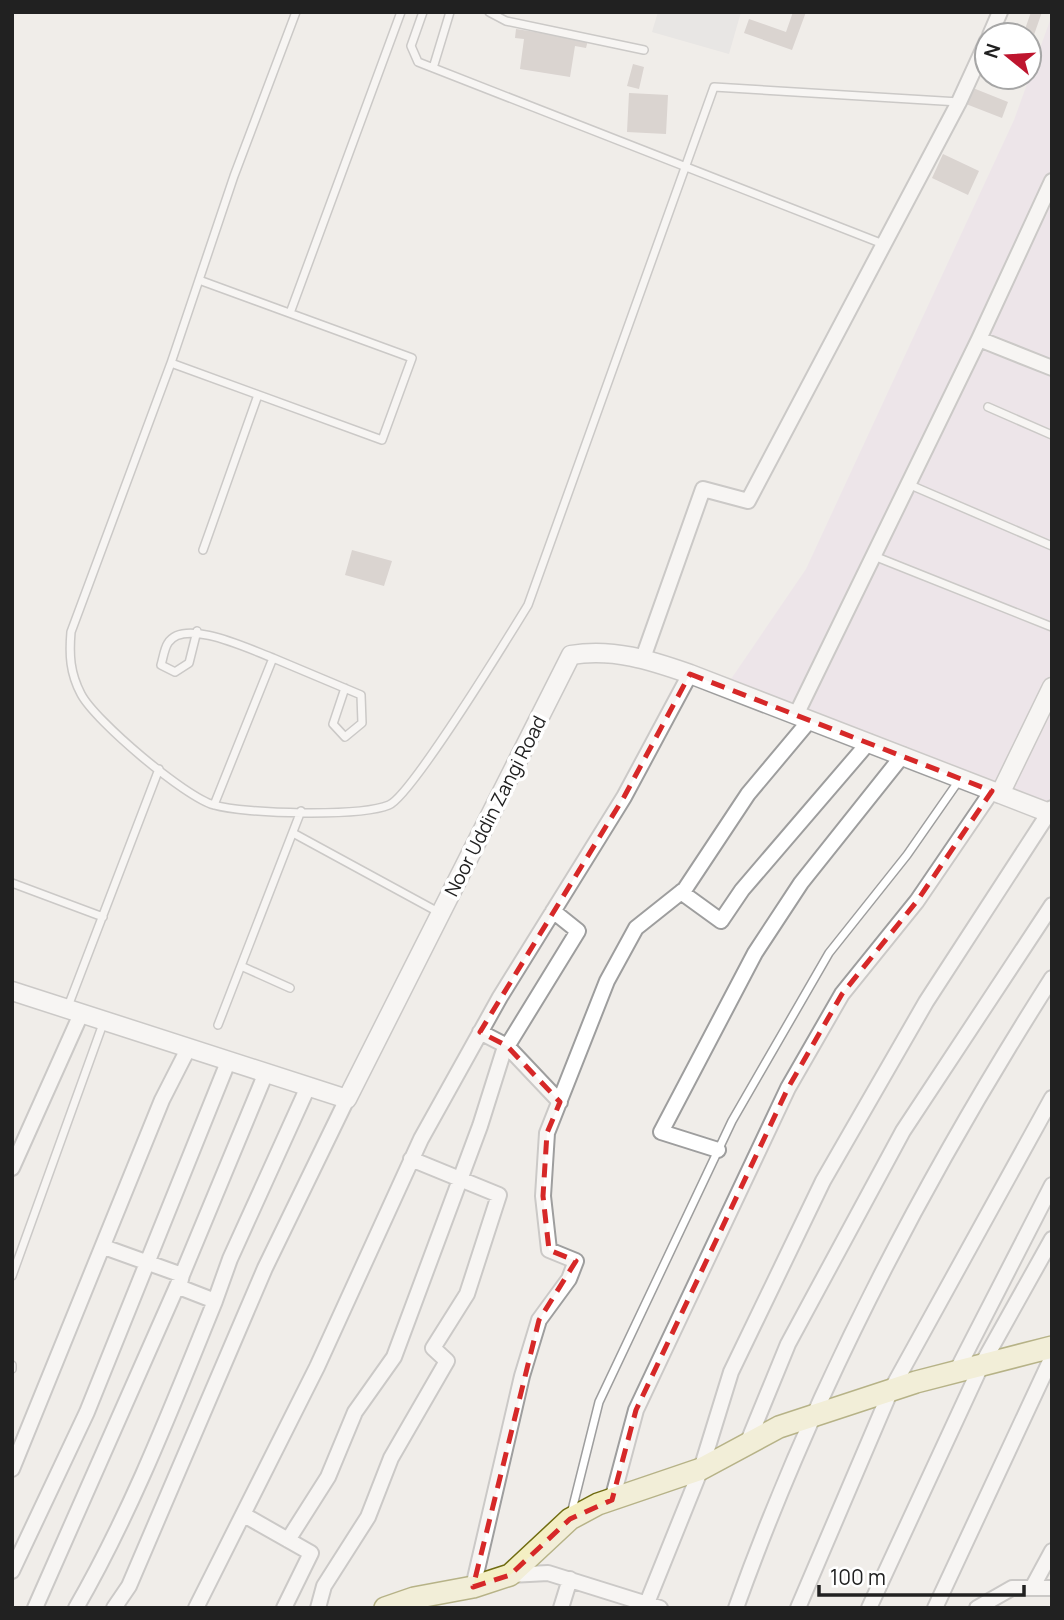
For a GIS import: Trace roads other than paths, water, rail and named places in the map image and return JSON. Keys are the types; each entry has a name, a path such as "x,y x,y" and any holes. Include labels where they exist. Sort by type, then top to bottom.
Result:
{"main road":[{"path":"385,1608 447,1600 472,1587 510,1575 569,1519 612,1500 702,1469 779,1427 891,1390 1052,1347"}],"street":[{"path":"643,657 703,489 748,501 973,72"},
{"path":"472,1587 522,1376 539,1320 569,1279 576,1261 549,1250 543,1196 548,1133 607,981 636,928 681,892 803,718 873,555 979,339 1052,181"},
{"path":"979,339 1052,368"},
{"name":"Noor Uddin Zangi Road","path":"347,1099 571,655 592,651 643,657 1051,812"},
{"path":"196,1608 317,1367 411,1159 481,1032 624,797 690,674"},
{"path":"612,1500 636,1410 788,1088 842,994 917,901 996,792 1052,687"},
{"path":"681,892 720,921 742,890 869,742"},
{"path":"718,1150 661,1132 755,953 801,883 903,755"},
{"path":"510,1575 548,1573 651,1606 702,1469 730,1372 823,1181 926,1002 1051,812"},
{"path":"747,1444 788,1344 903,1131 1052,905"},
{"path":"288,1540 328,1477 355,1412 394,1357 508,1046 578,931 553,911"},
{"path":"736,1608 768,1518 868,1298 980,1089 1052,978"},
{"path":"12,991 307,1089 347,1099 265,1268 129,1586 114,1608"},
{"path":"12,1168 74,1012"},
{"path":"481,1032 508,1046 560,1102"},
{"path":"12,1469 162,1100 188,1049"},
{"path":"12,1571 87,1412 228,1062"},
{"path":"35,1608 182,1275 265,1074"},
{"path":"76,1608 93,1578 162,1431 230,1259 307,1089"},
{"path":"798,1608 891,1390 1052,1098"},
{"path":"318,1608 324,1586 368,1517 391,1458 447,1361 433,1348 467,1294 499,1195 411,1159"},
{"path":"956,1372 1052,1185"},
{"path":"869,1608 981,1366 1052,1239"},
{"path":"104,1247 182,1275"},
{"path":"182,1275 179,1287 215,1301"},
{"path":"935,1608 1052,1357"},
{"path":"244,1515 311,1553 285,1608"},
{"path":"1032,1588 1052,1551"},
{"path":"561,1608 570,1579"},
{"path":"977,1608 1012,1588 1052,1588"}],"lane":[{"path":"296,12 253,124 172,363 71,632 69,658 82,697 132,748 195,797 214,805 242,810 365,811 391,804 410,785 528,606 713,87 959,102"},
{"path":"290,313 401,12"},
{"path":"423,12 411,46 418,62 884,244"},
{"path":"433,68 450,12"},
{"path":"489,12 506,21 643,50"},
{"path":"172,363 382,440 412,358 199,280"},
{"path":"203,550 258,395"},
{"path":"988,407 1052,435"},
{"path":"908,484 1052,546"},
{"path":"873,555 1052,628"},
{"path":"197,631 189,663 175,673 162,665 168,642 178,635 197,631 273,658 345,688 361,695 362,723 345,737 333,724 345,688"},
{"path":"214,805 273,658"},
{"path":"74,1012 103,917 159,769"},
{"path":"569,1519 599,1402 718,1150 829,953 907,855 960,778"},
{"path":"218,1025 301,810"},
{"path":"293,833 441,914"},
{"path":"12,883 103,917"},
{"path":"241,966 289,988"},
{"path":"12,1276 104,1021"}]}
